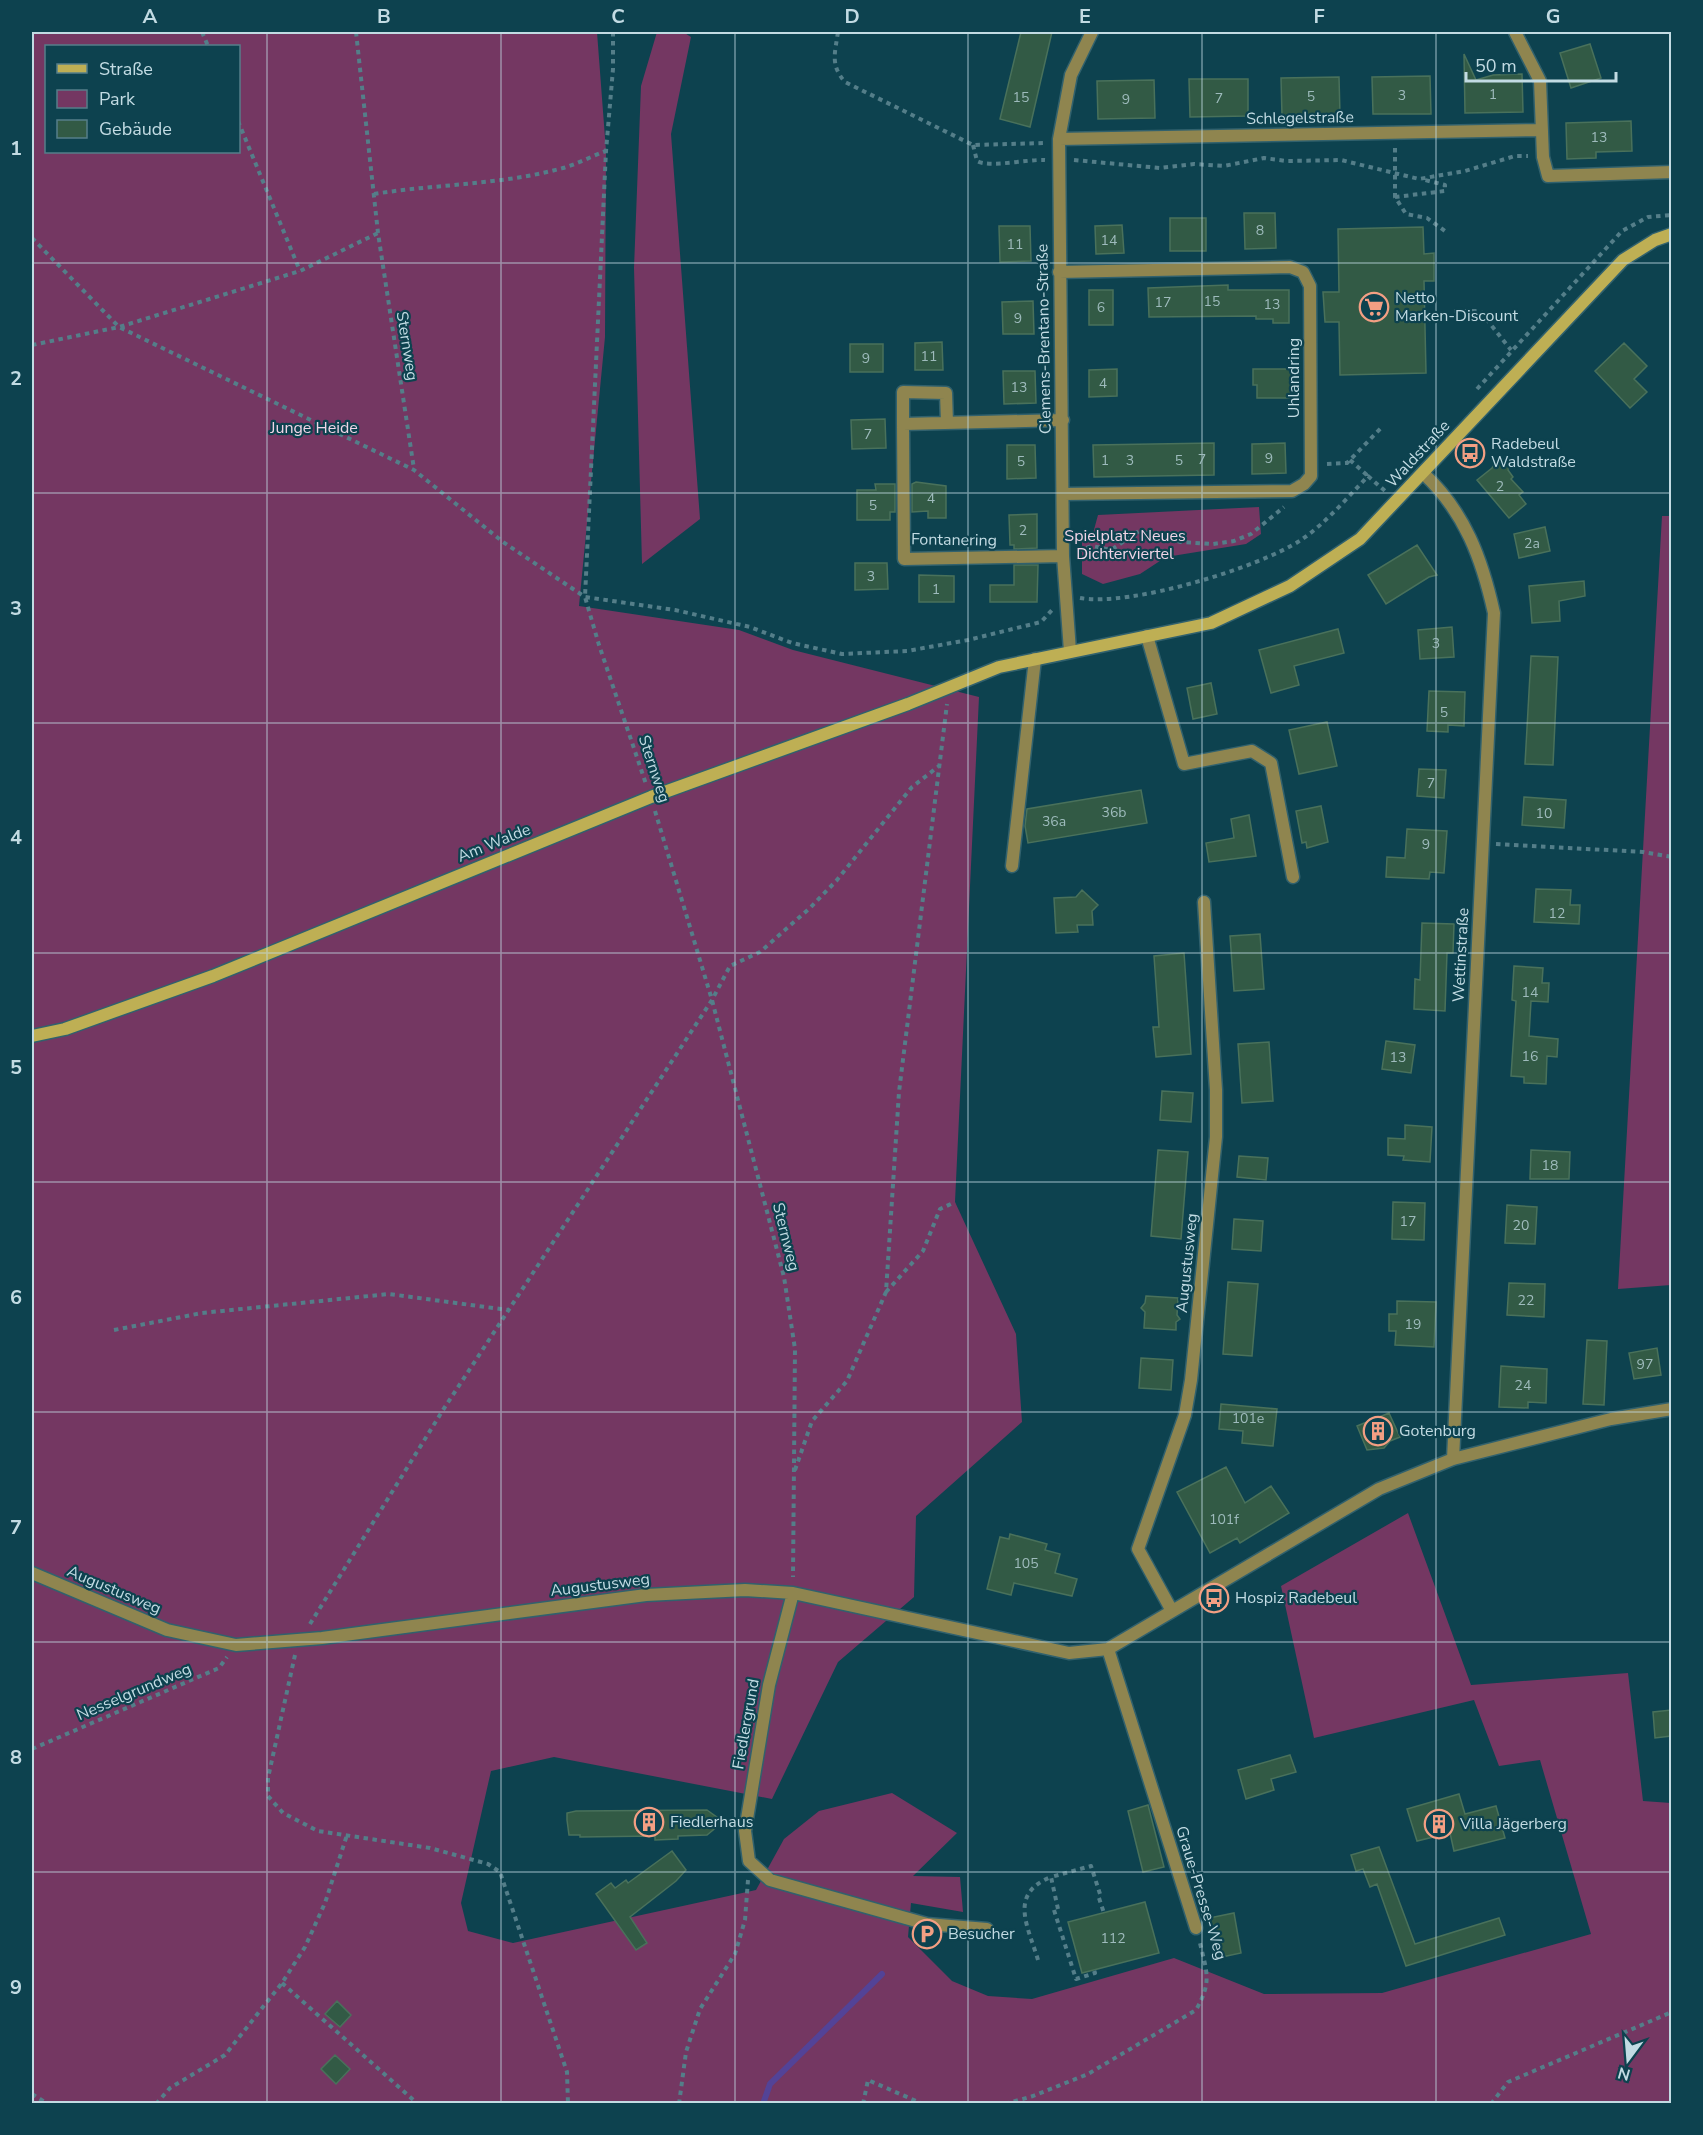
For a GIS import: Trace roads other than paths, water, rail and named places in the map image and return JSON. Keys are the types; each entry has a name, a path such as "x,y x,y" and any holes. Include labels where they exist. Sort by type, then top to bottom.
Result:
{"street":[{"name":"Clemens-Brentano-Straße","path":"1070,651 1063,556 1059,139 1071,75 1092,32"},
{"path":"1515,32 1540,81 1543,157 1548,176 1671,172"},
{"name":"Schlegelstraße","path":"1059,139 1542,130"},
{"name":"Waldstraße","path":"969,679 999,667 1211,623 1290,586 1360,539 1623,260 1655,240 1671,234"},
{"name":"Uhlandring","path":"1059,272 1290,267 1304,272 1310,286 1311,476 1304,484 1292,491 1063,494"},
{"name":"Fontanering","path":"947,423 946,393 903,392 904,559 1063,556"},
{"path":"903,424 1063,420"},
{"name":"Wettinstraße","path":"1423,473 1445,494 1477,551 1494,613 1453,1459"},
{"path":"1147,636 1184,764 1252,752 1271,763 1293,877"},
{"path":"1012,866 1035,659"},
{"name":"Am Walde","path":"32,1035 65,1029 213,976 651,797 969,679"},
{"name":"Augustusweg","path":"1172,1611 1138,1549 1185,1415 1193,1368 1216,1137 1216,1090 1204,902"},
{"name":"Augustusweg","path":"32,1573 167,1630 236,1645 299,1641 646,1595 745,1590 793,1593 1069,1653 1108,1649 1379,1489 1453,1459 1611,1419 1671,1409"},
{"name":"Fiedlergrund","path":"793,1593 769,1685 745,1832 749,1861 770,1880 927,1924 987,1929"},
{"name":"Graue-Presse-Weg","path":"1108,1649 1177,1879 1196,1928"}],"waterway":[{"path":"763,2104 770,2084 882,1974"}],"place":[{"name":"Netto Marken-Discount","path":"1374,307"},
{"name":"Radebeul Waldstraße","path":"1470,453"},
{"name":"Gotenburg","path":"1378,1431"},
{"name":"Hospiz Radebeul","path":"1214,1598"},
{"name":"Fiedlerhaus","path":"649,1822"},
{"name":"Villa Jägerberg","path":"1439,1824"},
{"name":"Besucher","path":"927,1934"}],"park label":[{"name":"Junge Heide","path":"314,428"},
{"name":"Spielplatz Neues Dichterviertel","path":"1125,545"}]}
